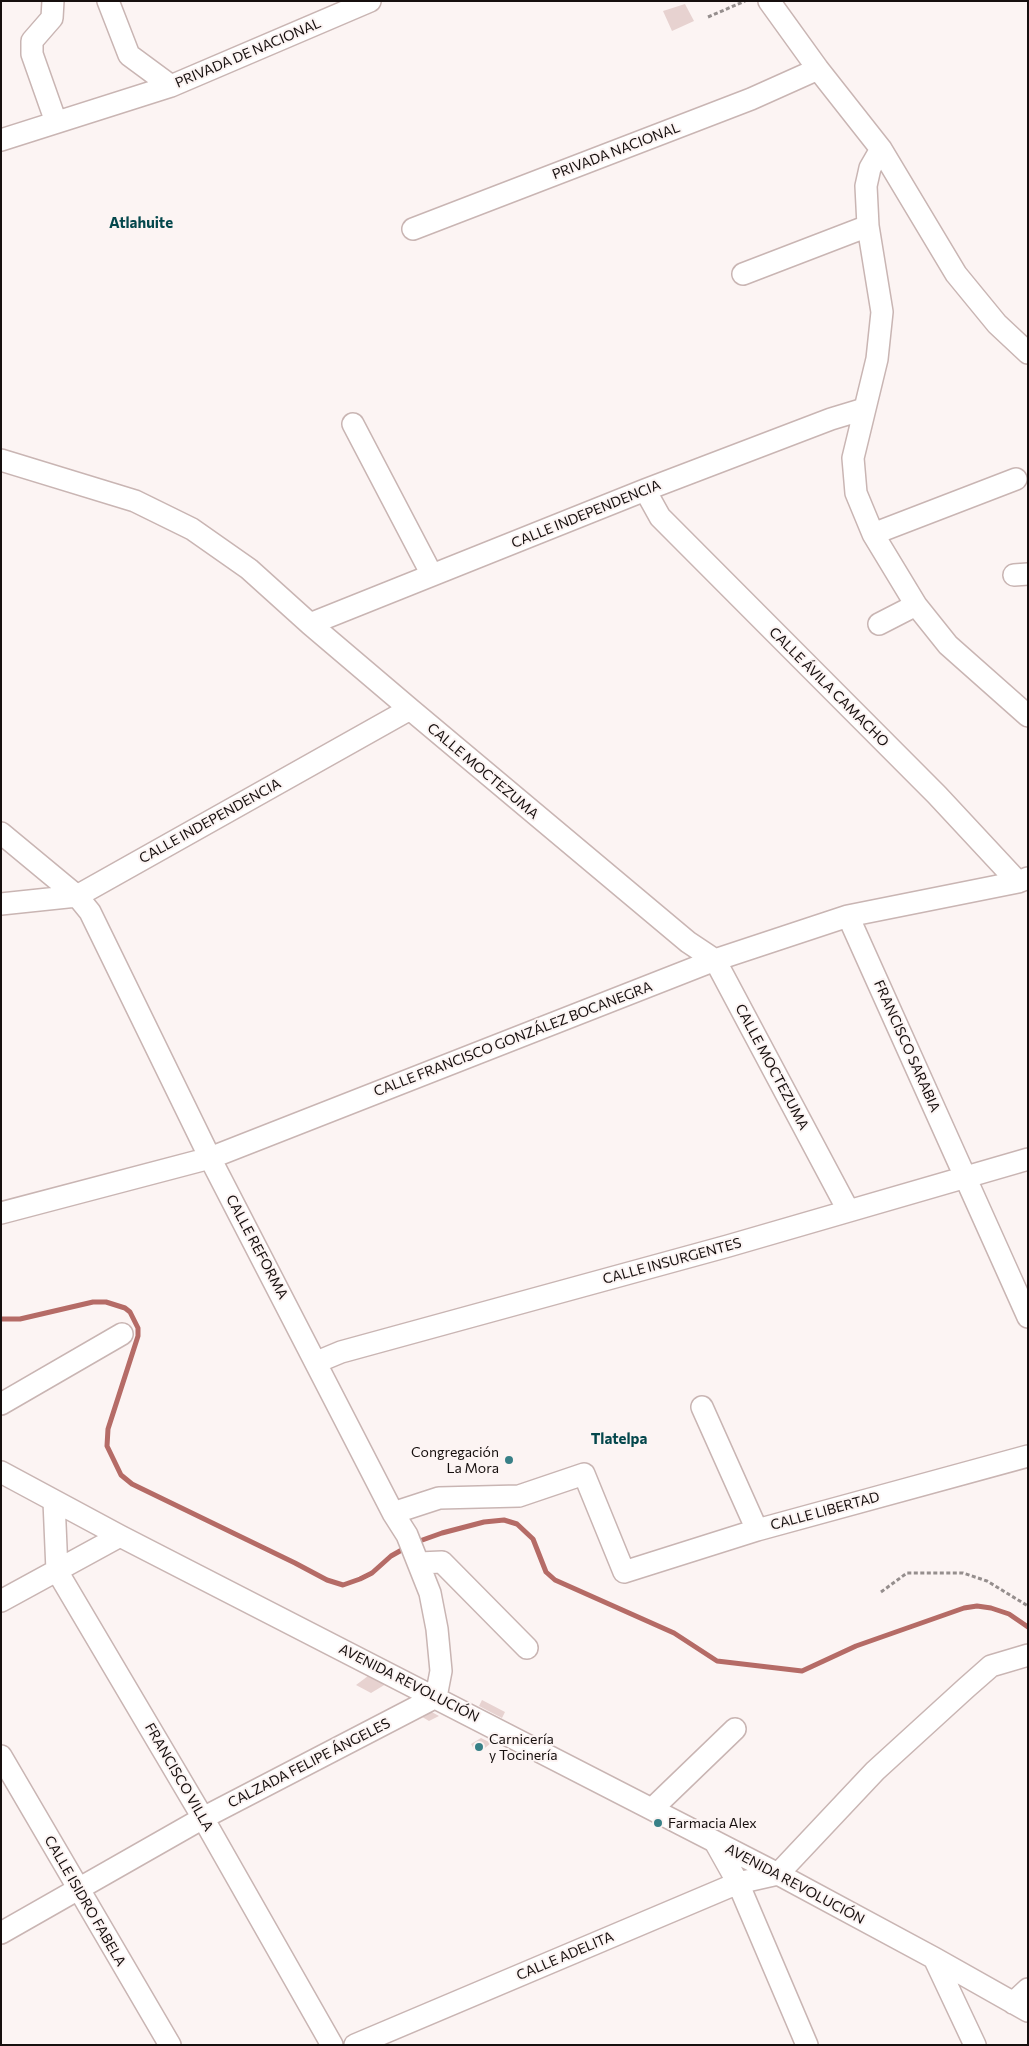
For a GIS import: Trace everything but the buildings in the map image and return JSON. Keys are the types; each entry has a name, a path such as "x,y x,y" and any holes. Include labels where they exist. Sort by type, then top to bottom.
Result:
{"street":[{"path":"53,1 52,18 32,41 32,54 56,122"},
{"name":"PRIVADA DE NACIONAL","path":"108,1 129,55 171,86 370,1"},
{"path":"769,1 818,69 881,149 956,274 997,324 1028,353"},
{"name":"PRIVADA NACIONAL","path":"413,229 751,99 818,69"},
{"path":"1,140 171,86"},
{"path":"881,149 870,168 866,186 868,226 882,312 877,360 853,458 856,493 873,534 916,605 948,645 1028,716"},
{"path":"743,274 868,226"},
{"name":"CALLE INDEPENDENCIA","path":"310,624 645,490 864,409"},
{"path":"353,424 432,575"},
{"name":"CALLE MOCTEZUMA","path":"1,460 135,501 192,529 249,569 410,709 688,942 715,960 848,1210"},
{"path":"873,534 1016,479"},
{"name":"CALLE ÁVILA CAMACHO","path":"645,490 660,517 1023,880"},
{"path":"879,624 916,605"},
{"name":"CALLE INDEPENDENCIA","path":"1,904 77,896 410,709"},
{"name":"CALLE REFORMA","path":"1,833 77,896 90,912 210,1158 317,1362 393,1513 407,1535 430,1593 437,1629 441,1671 436,1697"},
{"name":"CALLE FRANCISCO GONZÁLEZ BOCANEGRA","path":"1,1213 210,1158 715,960 848,916 1023,880"},
{"name":"FRANCISCO SARABIA","path":"848,916 1028,1316"},
{"name":"CALLE INSURGENTES","path":"317,1362 341,1352 718,1248 1028,1159"},
{"path":"1,1404 122,1334"},
{"path":"702,1407 757,1530"},
{"name":"CALLE LIBERTAD","path":"393,1513 439,1498 520,1496 584,1474 624,1572 757,1530 1028,1456"},
{"name":"AVENIDA REVOLUCIÓN","path":"1,1472 120,1536 778,1874 980,1984 1023,2001"},
{"name":"FRANCISCO VILLA","path":"54,1501 57,1571 203,1818 332,2045"},
{"path":"1,1601 120,1536"},
{"path":"419,1563 442,1562 527,1648"},
{"path":"778,1874 875,1771 991,1666 1028,1655"},
{"name":"CALZADA FELIPE ÁNGELES","path":"1,1933 203,1818 436,1697"},
{"path":"652,1809 735,1729"},
{"name":"CALLE ISIDRO FABELA","path":"1,1756 170,2045"},
{"path":"715,1842 738,1884 807,2045"},
{"name":"CALLE ADELITA","path":"355,2045 738,1884 778,1874"},
{"path":"934,1958 975,2045"},
{"path":"953,1997 980,1984"}],"path":[{"path":"708,17 745,1"},
{"path":"881,1592 907,1573 963,1573 987,1581 1028,1606"}],"waterway":[{"path":"1,1319 20,1319 93,1302 106,1302 125,1308 130,1312 138,1328 138,1336 108,1429 107,1446 121,1475 132,1484 327,1580 343,1585 372,1573 391,1556 407,1547"},
{"path":"414,1543 442,1533 484,1522 504,1520 517,1524 533,1539 546,1572 555,1580 674,1633 717,1661 802,1671 856,1646 964,1608 977,1606 1009,1614 1028,1627"}],"place":[{"name":"Congregación La Mora","path":"509,1460"},
{"name":"Carnicería y Tocinería","path":"479,1747"},
{"name":"Farmacia Alex","path":"658,1823"}],"district":[{"name":"Atlahuite","path":"141,223"},
{"name":"Tlatelpa","path":"619,1439"}]}
